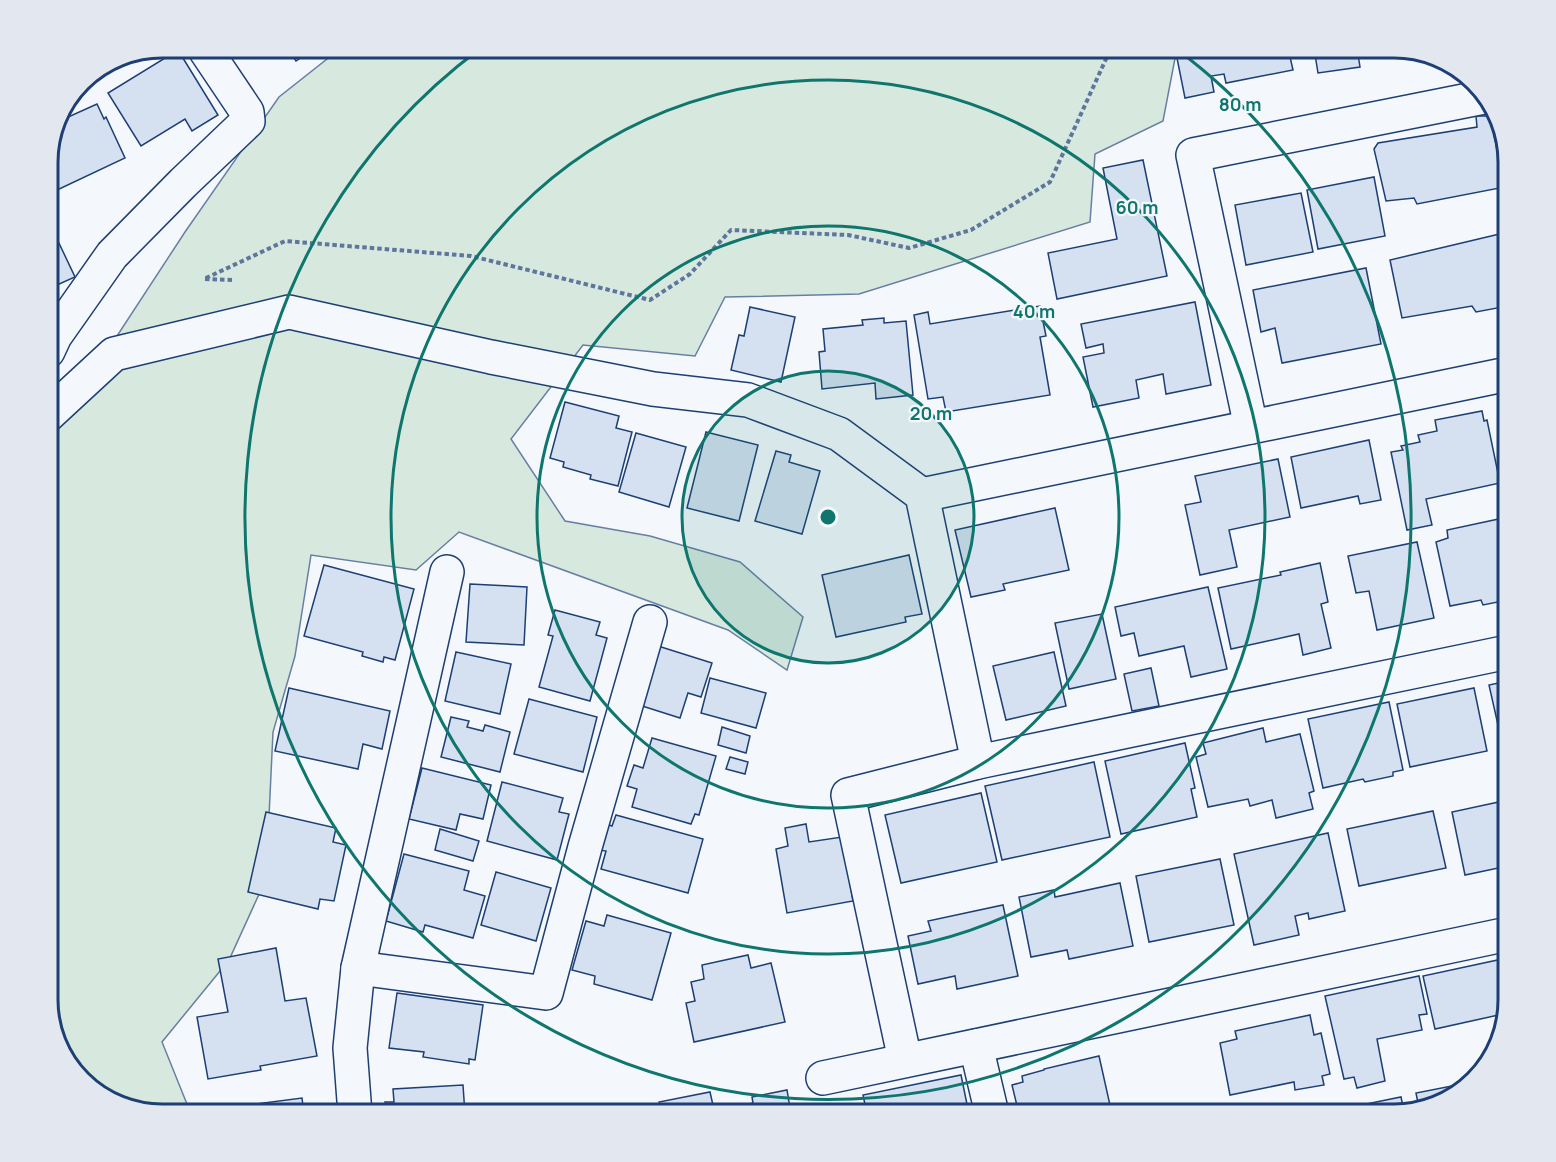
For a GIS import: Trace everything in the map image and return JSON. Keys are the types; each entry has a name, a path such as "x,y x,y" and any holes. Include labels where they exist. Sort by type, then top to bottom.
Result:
{"street":[{"path":"59,332 112,255 248,121 247,112 211,58"},
{"path":"1251,427 1193,154 1476,99"},
{"path":"59,405 114,354 289,312 491,357 654,389 748,400 839,434 922,495 978,762"},
{"path":"922,495 1498,376"},
{"path":"354,1104 350,1048 358,968 447,572"},
{"path":"358,968 546,993 585,847 650,622"},
{"path":"905,1060 848,795 978,762 1498,654"},
{"path":"823,1078 1498,936"},
{"path":"976,1046 990,1104"}],"path":[{"path":"238,280 204,279 285,241 471,256 650,300 690,274 731,230 848,235 909,248 971,230 1050,182 1106,58"}],"shaded area":[{"path":"328,58 1175,58 1163,121 1095,154 1090,222 859,294 725,297 695,356 583,345 511,439 565,521 650,536 740,562 803,617 787,670 728,630 459,532 416,570 311,555 295,656 273,732 266,879 229,960 162,1042 187,1104 149,1103 117,1093 99,1082 84,1068 69,1045 62,1026 59,1006 59,422 185,232 279,97"}],"building":[{"path":"165,58 183,58 218,115 192,131 185,119 141,146 108,93"},
{"path":"1177,58 1290,58 1293,70 1226,83 1224,74 1211,76 1214,92 1185,98"},
{"path":"1316,58 1359,58 1360,67 1318,73"},
{"path":"97,104 104,119 106,117 125,158 59,189 59,156 62,136 70,116"},
{"path":"1476,116 1486,116 1495,143 1498,188 1417,204 1414,198 1386,201 1374,149 1378,143 1477,127"},
{"path":"1143,160 1167,276 1057,299 1048,253 1117,239 1103,168"},
{"path":"1374,177 1385,236 1318,249 1307,190"},
{"path":"1301,193 1313,252 1246,265 1235,205"},
{"path":"1498,234 1498,308 1476,312 1472,306 1402,318 1390,260"},
{"path":"59,243 75,277 59,284"},
{"path":"1366,268 1381,344 1282,363 1275,328 1261,332 1253,290"},
{"path":"1195,302 1211,385 1166,394 1163,374 1136,380 1139,398 1093,407 1083,357 1104,353 1103,344 1086,348 1081,324"},
{"path":"1040,306 1046,336 1040,337 1050,395 946,412 943,397 928,399 914,315 928,312 930,324"},
{"path":"750,307 795,317 781,382 731,370 739,335 744,336"},
{"path":"884,318 884,323 906,321 913,395 876,399 875,383 822,389 819,352 825,351 823,329 863,325 862,320"},
{"path":"565,402 619,416 616,428 632,432 618,486 590,479 591,475 563,467 564,462 550,458"},
{"path":"1482,411 1484,421 1487,420 1498,483 1426,499 1432,525 1407,530 1391,452 1403,450 1401,446 1420,442 1418,435 1437,431 1435,420"},
{"path":"706,432 758,445 739,521 687,508"},
{"path":"636,433 686,447 669,507 619,492"},
{"path":"1369,440 1381,500 1360,504 1358,496 1301,508 1291,457"},
{"path":"776,451 791,455 789,462 820,471 802,534 755,521"},
{"path":"1278,459 1290,517 1229,530 1237,567 1200,575 1185,505 1201,502 1195,476"},
{"path":"1055,508 1069,570 1003,584 1005,590 971,597 955,530"},
{"path":"1498,519 1498,602 1483,605 1481,600 1450,606 1436,542 1448,538 1447,530"},
{"path":"1417,542 1434,618 1377,630 1369,591 1356,593 1348,556"},
{"path":"909,555 922,614 905,617 906,622 836,637 822,575"},
{"path":"1320,563 1328,602 1321,604 1331,648 1303,655 1299,634 1231,649 1218,588 1281,575 1280,572"},
{"path":"324,565 414,589 395,660 384,657 383,662 362,656 363,652 304,636"},
{"path":"470,584 527,587 524,645 466,642"},
{"path":"1208,587 1227,669 1191,677 1184,646 1139,656 1134,633 1121,636 1115,607"},
{"path":"555,610 600,622 596,635 607,638 590,701 539,687 553,636 548,635"},
{"path":"1102,614 1116,679 1069,689 1055,623"},
{"path":"658,646 712,663 701,697 688,693 680,718 639,705"},
{"path":"456,652 511,664 500,714 445,701"},
{"path":"1054,652 1066,706 1006,720 993,666"},
{"path":"1151,668 1159,706 1132,711 1124,674"},
{"path":"710,678 766,693 756,728 701,713"},
{"path":"1498,683 1498,725 1489,685"},
{"path":"289,688 390,711 382,749 363,744 358,769 275,751"},
{"path":"1474,688 1487,751 1410,767 1397,704"},
{"path":"529,699 597,717 583,772 514,754"},
{"path":"1389,702 1403,770 1393,772 1393,776 1365,782 1363,779 1323,788 1308,719"},
{"path":"451,717 469,721 467,727 483,731 485,725 510,732 500,772 441,757"},
{"path":"722,727 750,736 746,753 718,745"},
{"path":"1263,728 1266,742 1300,734 1314,791 1309,793 1313,809 1276,818 1272,800 1250,806 1248,799 1208,807 1196,757 1206,754 1203,743"},
{"path":"652,738 716,756 699,815 695,814 691,824 632,807 637,789 627,786 634,765 643,768"},
{"path":"1185,743 1195,788 1191,789 1197,817 1121,834 1105,761"},
{"path":"730,757 748,762 745,774 726,769"},
{"path":"1094,762 1110,837 1002,860 985,786"},
{"path":"422,768 491,785 483,819 460,814 456,830 409,819"},
{"path":"502,782 563,798 559,812 569,814 557,860 487,841"},
{"path":"981,793 997,862 901,883 885,815"},
{"path":"1498,802 1498,868 1465,875 1452,812"},
{"path":"1433,811 1446,868 1359,886 1347,829"},
{"path":"266,812 336,828 333,842 346,845 334,901 320,899 318,909 248,892"},
{"path":"616,815 703,839 688,893 601,869 606,851 599,850 606,824 612,826"},
{"path":"806,824 809,842 842,837 853,901 787,913 776,849 788,846 785,828"},
{"path":"440,829 479,841 473,861 435,850"},
{"path":"1328,833 1345,911 1309,919 1308,913 1295,916 1299,935 1254,945 1234,854"},
{"path":"404,854 469,871 464,890 485,896 473,938 425,925 423,932 386,921"},
{"path":"1220,859 1234,925 1149,942 1136,876"},
{"path":"496,872 551,888 536,941 481,925"},
{"path":"1120,883 1133,946 1069,959 1067,950 1031,957 1019,897 1054,890 1055,897"},
{"path":"1003,905 1018,976 957,989 955,976 918,984 908,936 931,931 928,921"},
{"path":"607,915 671,933 652,1000 594,984 595,976 572,970 586,921 604,926"},
{"path":"276,948 285,1001 306,998 317,1056 260,1066 261,1070 208,1079 197,1017 228,1012 218,959"},
{"path":"748,955 751,968 771,963 785,1022 694,1042 686,1003 695,1001 691,982 704,979 702,965"},
{"path":"1498,960 1496,1015 1435,1029 1423,976"},
{"path":"1419,976 1427,1014 1419,1015 1422,1030 1377,1039 1385,1081 1357,1088 1354,1077 1344,1079 1325,996"},
{"path":"397,993 483,1005 475,1060 469,1059 469,1064 423,1057 424,1052 389,1048"},
{"path":"1310,1015 1314,1035 1321,1033 1330,1074 1322,1076 1324,1085 1295,1090 1294,1082 1230,1095 1220,1043 1237,1039 1235,1031"},
{"path":"1099,1056 1110,1104 1017,1104 1012,1085 1023,1082 1022,1076"},
{"path":"961,1075 967,1104 865,1104 863,1095"},
{"path":"463,1085 464,1104 385,1104 385,1102 394,1102 393,1089"},
{"path":"1451,1086 1417,1100 1416,1093"},
{"path":"787,1090 789,1104 749,1104 753,1103 752,1097"},
{"path":"710,1092 713,1104 660,1104 659,1102"},
{"path":"1401,1097 1402,1103 1393,1104 1366,1104"},
{"path":"302,1098 303,1104 255,1104"}]}
